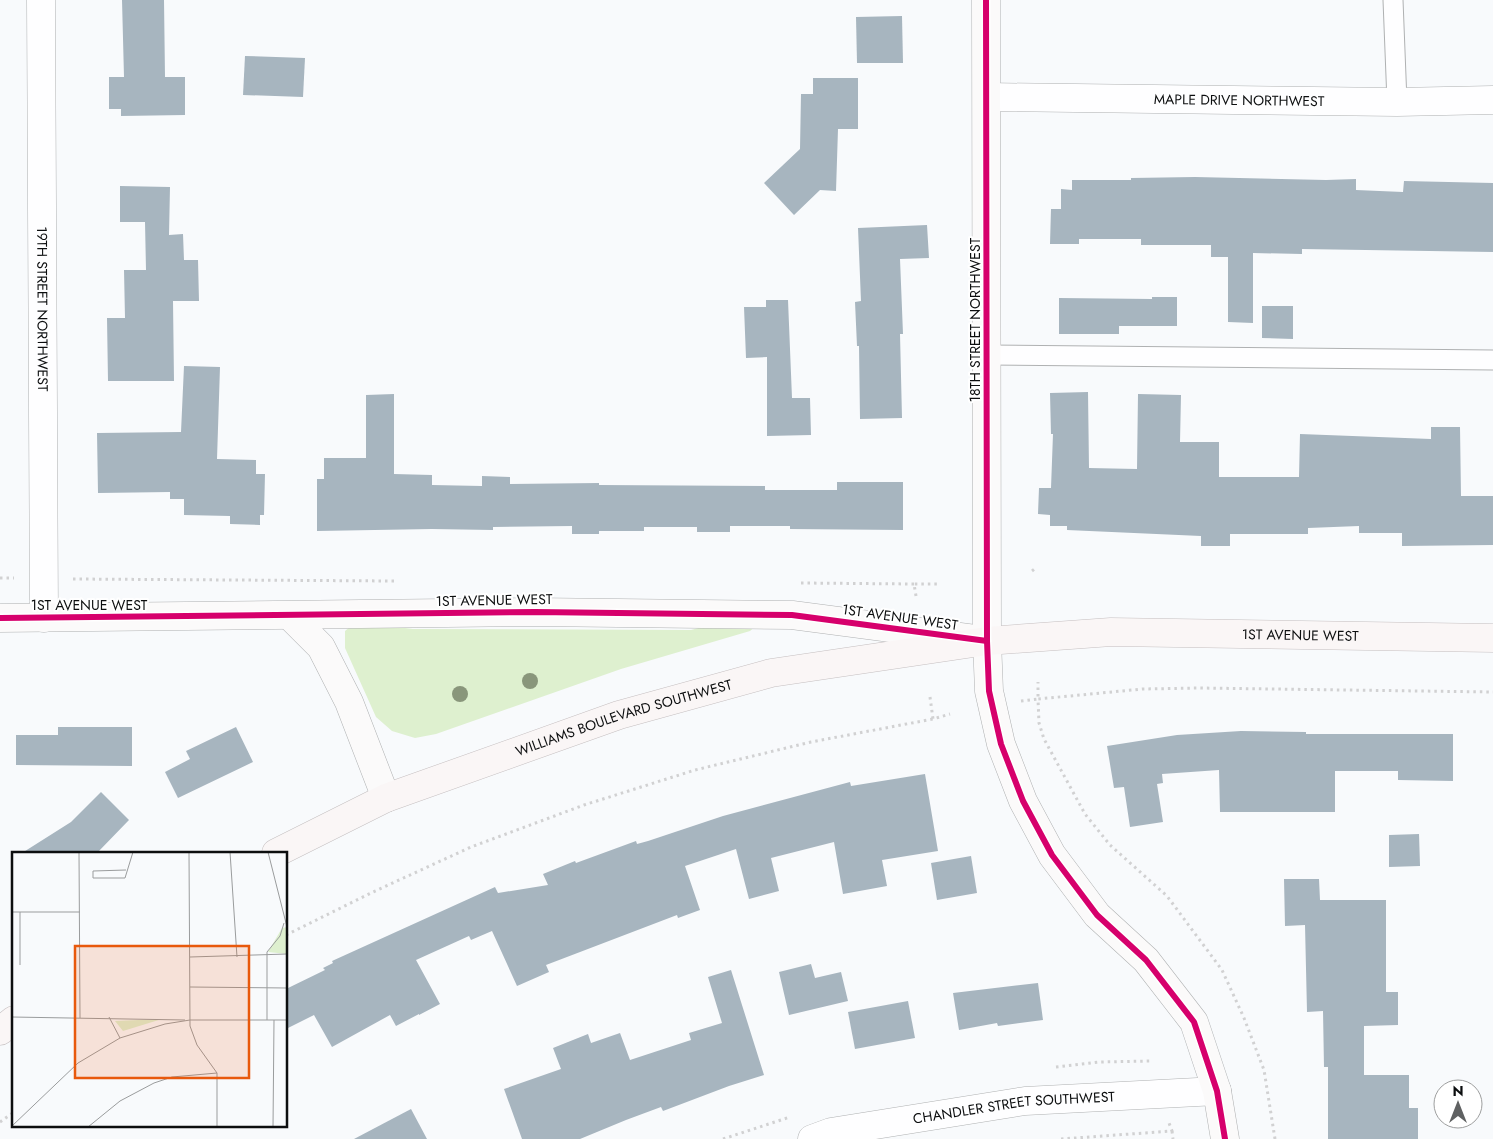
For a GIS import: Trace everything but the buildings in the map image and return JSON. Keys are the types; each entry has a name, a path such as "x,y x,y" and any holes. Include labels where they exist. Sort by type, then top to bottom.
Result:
{"main road":[{"name":"1ST AVENUE WEST","path":"987,641 1111,632 1493,638"},
{"name":"WILLIAMS BOULEVARD SOUTHWEST","path":"278,852 386,798 618,715 771,673 987,641"},
{"path":"0,1031 12,1022"}],"street":[{"name":"19TH STREET NORTHWEST","path":"42,0 44,618"},
{"name":"18TH STREET NORTHWEST","path":"986,0 987,641 989,691 1001,744 1023,801 1052,855 1097,914 1146,960 1194,1022 1217,1091 1225,1139"},
{"name":"MAPLE DRIVE NORTHWEST","path":"987,97 1397,102 1493,100"},
{"name":"1ST AVENUE WEST","path":"0,618 536,612 792,615 987,641"},
{"path":"290,616 321,647 348,702 386,798"},
{"name":"CHANDLER STREET SOUTHWEST","path":"812,1139 831,1132 1025,1101 1217,1091"}],"lane":[{"path":"1393,0 1397,102"},
{"path":"987,355 1493,360"}],"path":[{"path":"1032,571 1037,567"},
{"path":"916,596 914,584 937,584"},
{"path":"1038,682 1039,723 1044,739 1084,814 1110,845 1167,896 1222,970 1244,1018 1264,1070 1275,1139"},
{"path":"1021,701 1143,689 1190,688 1493,692"},
{"path":"930,697 933,719"},
{"path":"288,934 471,847 584,805 695,770 811,742 933,719 950,714"},
{"path":"0,1122 12,1113"},
{"path":"1168,1120 1172,1131 1172,1139"},
{"path":"1061,1139 1172,1131"}],"green space":[{"path":"356,622 413,629 691,630 713,624 757,625 750,631 621,669 436,734 415,738 392,731 376,717 345,648 345,631"}],"cycle path":[{"path":"986,0 987,641 989,691 1001,744 1023,801 1052,855 1097,915 1146,960 1194,1022 1217,1091 1225,1139"},
{"path":"0,618 535,612 792,615 987,641"}]}
